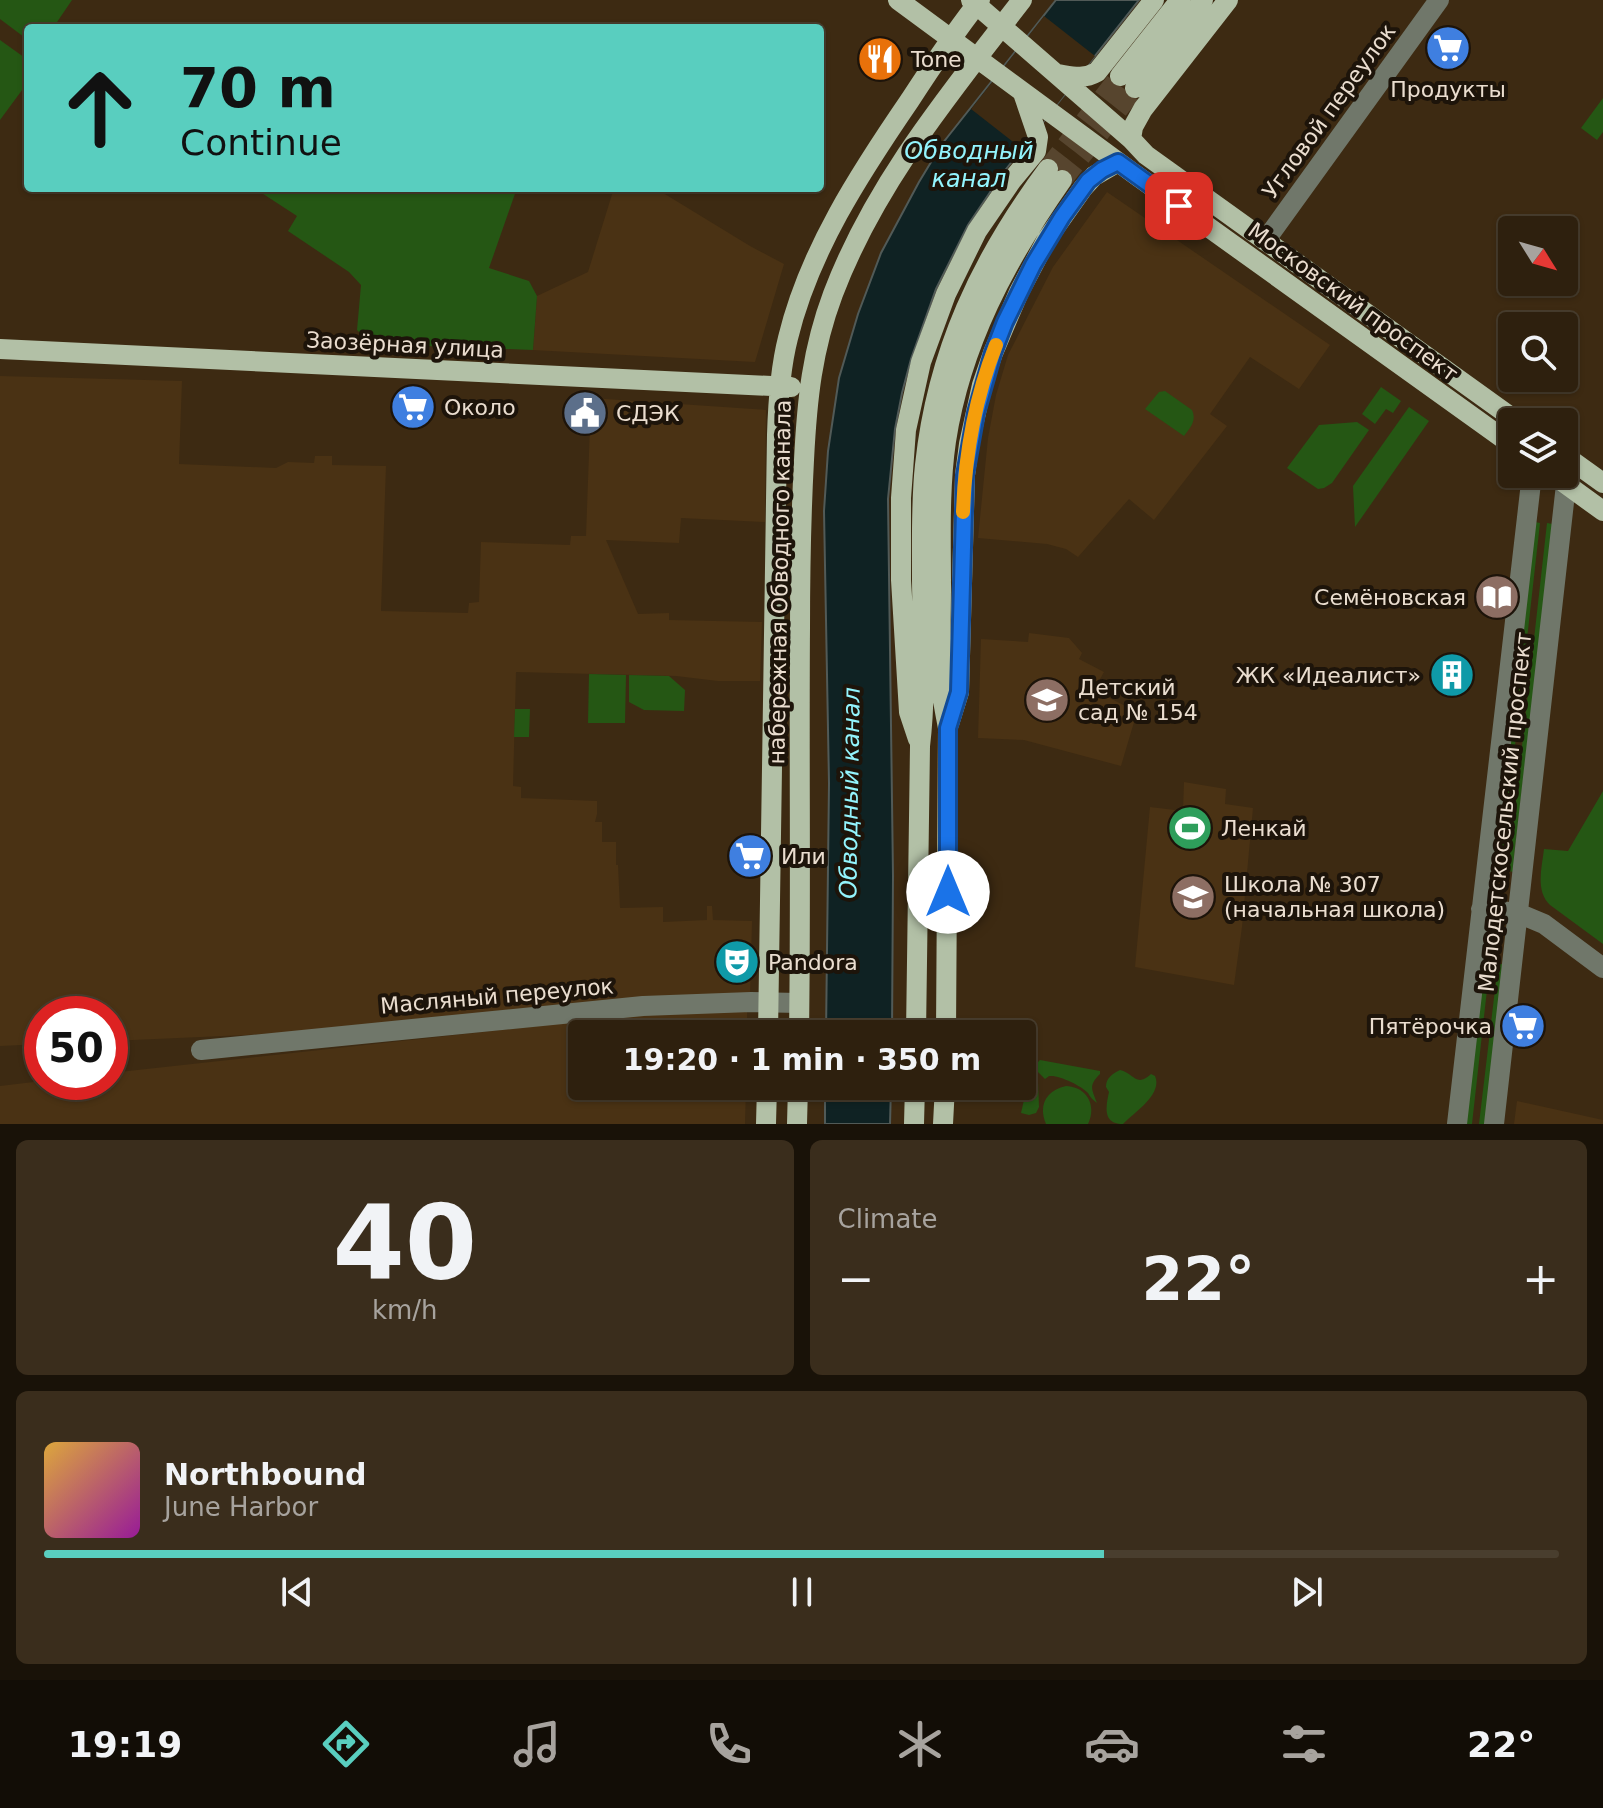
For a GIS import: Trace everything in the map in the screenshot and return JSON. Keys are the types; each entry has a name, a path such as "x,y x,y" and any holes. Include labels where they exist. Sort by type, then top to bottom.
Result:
{"main road":[{"path":"898,0 976,59"},
{"name":"набережная Обводного канала","path":"799,1020 800,545 809,388 822,325 854,245 902,163 951,91 1022,0"},
{"path":"1069,79 1097,72 1154,0"},
{"path":"1180,0 1127,82 1203,0"},
{"path":"1131,139 1133,127 1143,109 1228,0"},
{"path":"976,2 1002,26"},
{"name":"набережная Обводного канала","path":"768,1020 776,472 780,387 787,339 812,267 832,227 881,141 976,2"},
{"name":"Московский проспект","path":"1002,26 1069,79 1158,164 1498,408"},
{"name":"Московский проспект","path":"976,59 1498,435"},
{"path":"920,746 909,712 901,580 901,498 906,430 921,362 946,294 977,231 1036,151 1037,130 1023,93"},
{"path":"948,728 959,692 965,475 982,385 1005,322 1047,239 1088,181 1118,162"},
{"path":"916,1020 920,746 924,713 923,490 928,437 954,336 982,272 1013,217 1055,175 998,281 971,344 953,407 943,472 942,693 948,728 946,1020"},
{"name":"Заозёрная улица","path":"0,349 809,388"},
{"path":"1578,465 1603,483"},
{"path":"1571,488 1603,511"},
{"path":"766,1124 767,1100"},
{"path":"797,1124 798,1100"},
{"path":"914,1124 915,1100"},
{"path":"943,1124 944,1100"}],"street":[{"name":"Угловой переулок","path":"1265,241 1431,3"},
{"name":"Малодетскосельский проспект","path":"1457,1124 1530,488"},
{"name":"Малодетскосельский проспект","path":"1494,1124 1518,913 1558,488"},
{"path":"1481,909 1518,913 1544,924 1603,968"},
{"name":"Масляный переулок","path":"201,1050 643,1006 799,1003"}],"shaded area":[{"path":"613,192 662,192 784,264 755,362 533,350 537,296 588,272"},
{"path":"1107,192 1330,345 1299,389 1250,357 1210,414 1227,426 1154,520 1129,499 1078,557 1066,549 1047,544 978,538 988,438 1008,355 1053,267"},
{"path":"0,376 182,381 179,464 276,468 288,462 314,463 315,456 332,456 332,465 386,466 381,611 468,613 469,603 479,602 481,542 570,545 571,536 586,536 591,398 766,410 765,522 681,518 679,543 606,540 638,614 669,613 669,620 762,622 760,681 516,672 513,786 521,787 521,798 597,801 595,822 602,822 602,842 616,842 620,908 663,907 663,922 707,920 707,906 712,906 713,920 752,921 750,995 505,1018 128,1040 128,996 24,996 24,1045 0,1046"},
{"name":"Детский сад № 154","path":"1029,633 1069,638 1082,653 1079,659 1104,672 1094,690 1137,712 1121,766 1024,740 978,738 981,639 1028,642"},
{"name":"Школа № 307 (начальная школа)","path":"1184,782 1226,789 1225,804 1253,808 1234,985 1135,967 1150,807 1183,811"},
{"path":"735,1008 747,1010 747,1020 592,1020"},
{"path":"568,1023 568,1100 746,1100 745,1124 0,1124 0,1086 24,1083 24,1100 128,1100 128,1071"},
{"path":"1517,1101 1603,1120 1603,1124 1514,1124"}],"green space":[{"path":"0,0 72,0 56,24 24,24 24,37 0,19"},
{"path":"0,40 24,57 24,87 0,120"},
{"path":"1603,98 1603,132 1597,140 1581,128"},
{"path":"260,192 516,192 489,268 529,281 537,296 533,350 371,344 357,330 361,285 349,272 288,231 297,216"},
{"path":"1381,387 1401,401 1393,413 1386,409 1375,424 1362,414"},
{"path":"1165,391 1192,410 1193,421 1184,436 1145,409 1159,392"},
{"path":"1409,407 1429,421 1355,527 1353,486"},
{"path":"1357,422 1369,430 1332,483 1318,489 1287,468 1319,425"},
{"path":"1535,522 1540,523 1501,871 1495,870"},
{"path":"1547,523 1553,524 1514,872 1508,871"},
{"path":"589,674 626,675 625,723 588,723"},
{"path":"629,675 669,676 685,690 684,711 644,710 629,702"},
{"path":"515,709 530,709 529,737 514,737"},
{"path":"1603,791 1603,944 1550,905 1542,893 1541,878 1544,849 1568,851"},
{"path":"1484,962 1490,963 1472,1124 1465,1124"},
{"path":"1498,964 1503,964 1485,1124 1479,1124"},
{"path":"1040,1060 1100,1071 1092,1088 1097,1103 1085,1090 1070,1082 1054,1076 1045,1079 1036,1070"},
{"path":"1120,1070 1138,1080 1151,1074 1155,1076 1156,1083 1152,1096 1123,1124 1112,1121 1107,1113 1107,1081"},
{"path":"1038,1082 1039,1107 1036,1113 1021,1113 1024,1100 1036,1100"},
{"path":"1066,1086 1080,1090 1088,1098 1091,1110 1088,1124 1046,1124 1043,1111 1046,1100 1053,1091"}],"water":[{"name":"Обводный канал","path":"1056,0 1139,0 1003,173 968,225 936,289 911,359 895,429 888,499 892,1020 826,1020 829,783 824,511 828,451 839,378 858,314 881,253 942,144"},
{"path":"825,1100 891,1100 890,1124 825,1124"}],"pier":[{"path":"1044,16 1095,56 1022,149 971,109"}],"tunnel":[{"path":"1048,169 1120,76"},
{"path":"1062,180 1135,88"}],"slow traffic":[{"path":"963,512 969,444 982,385 996,345"}],"place":[{"name":"Продукты","path":"1448,48"},
{"name":"Tone","path":"880,59"},
{"name":"Около","path":"413,407"},
{"name":"СДЭК","path":"585,413"},
{"name":"Семёновская","path":"1497,597"},
{"name":"ЖК «Идеалист»","path":"1452,675"},
{"name":"Детский сад № 154","path":"1047,700"},
{"name":"Ленкай","path":"1190,828"},
{"name":"Или","path":"750,856"},
{"name":"Школа № 307 (начальная школа)","path":"1193,897"},
{"name":"Pandora","path":"737,962"},
{"name":"Пятёрочка","path":"1523,1026"}],"route":[{"path":"948,892 948,728 959,692 965,475 982,385 1005,322 1033,265 1062,217 1094,176 1118,162 1179,206"}]}
